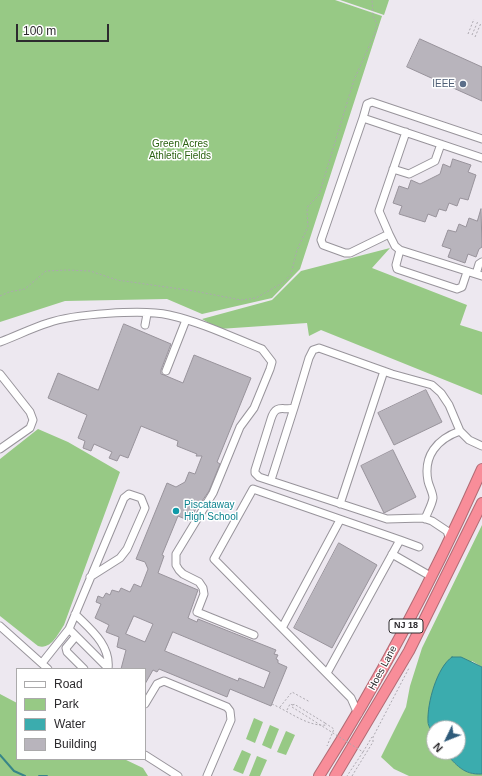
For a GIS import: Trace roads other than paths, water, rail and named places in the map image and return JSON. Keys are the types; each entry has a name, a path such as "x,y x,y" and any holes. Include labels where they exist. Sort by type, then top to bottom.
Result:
{"highway":[{"name":"Hoes Lane","path":"319,776 358,714 432,577 482,469"},
{"name":"Hoes Lane","path":"335,776 409,651 482,503"}],"street":[{"path":"389,234 350,253 345,253 323,245 322,240 367,104 372,102 482,139"},
{"path":"363,118 482,158"},
{"path":"406,132 379,211 395,246 400,250 479,275 479,264 482,262"},
{"path":"393,169 409,174 435,161 441,144"},
{"path":"400,250 396,265 397,269 457,289 462,288 468,272"},
{"path":"145,325 147,314"},
{"path":"0,342 49,322 76,317 147,314 168,315 186,320 262,349 272,362 254,408 240,427 221,477 194,526 179,546 175,560 176,565 183,574 199,582 203,588 204,594 197,612 254,635"},
{"path":"166,371 186,320"},
{"path":"271,480 309,358 316,348 384,371 432,385 441,393 449,405 460,432 469,440 482,446"},
{"path":"340,504 384,371"},
{"path":"0,374 30,412 33,420 30,428 0,449"},
{"path":"294,408 279,408 273,412 255,470 255,473 259,477 387,519 425,519 447,531 450,540"},
{"path":"425,519 433,497 426,468 430,455 437,444 448,436 460,432"},
{"path":"358,714 351,698 214,559 253,489 418,547"},
{"path":"42,663 69,629 90,577 124,498 129,494 141,498 145,508 126,549 120,558 90,577"},
{"path":"282,628 340,520"},
{"path":"327,673 400,540"},
{"path":"392,554 432,577"},
{"path":"75,614 93,632 107,652 108,668"},
{"path":"0,626 47,668"},
{"path":"69,629 108,668"},
{"path":"76,636 66,648 72,657 83,668"},
{"path":"146,702 157,684 164,681 227,708 230,711 231,720 207,776"},
{"path":"146,756 178,776"}],"water":[{"path":"452,657 461,657 482,667 482,774 475,774 465,771 452,760 466,760 466,720 428,720 429,705 434,686 447,662"}],"waterway":[{"path":"0,755 14,771 25,776"},
{"path":"39,776 47,776"}],"place":[{"name":"IEEE","path":"463,84"},
{"name":"Piscataway High School","path":"176,511"}],"park label":[{"name":"Green Acres Athletic Fields","path":"180,150"}]}
